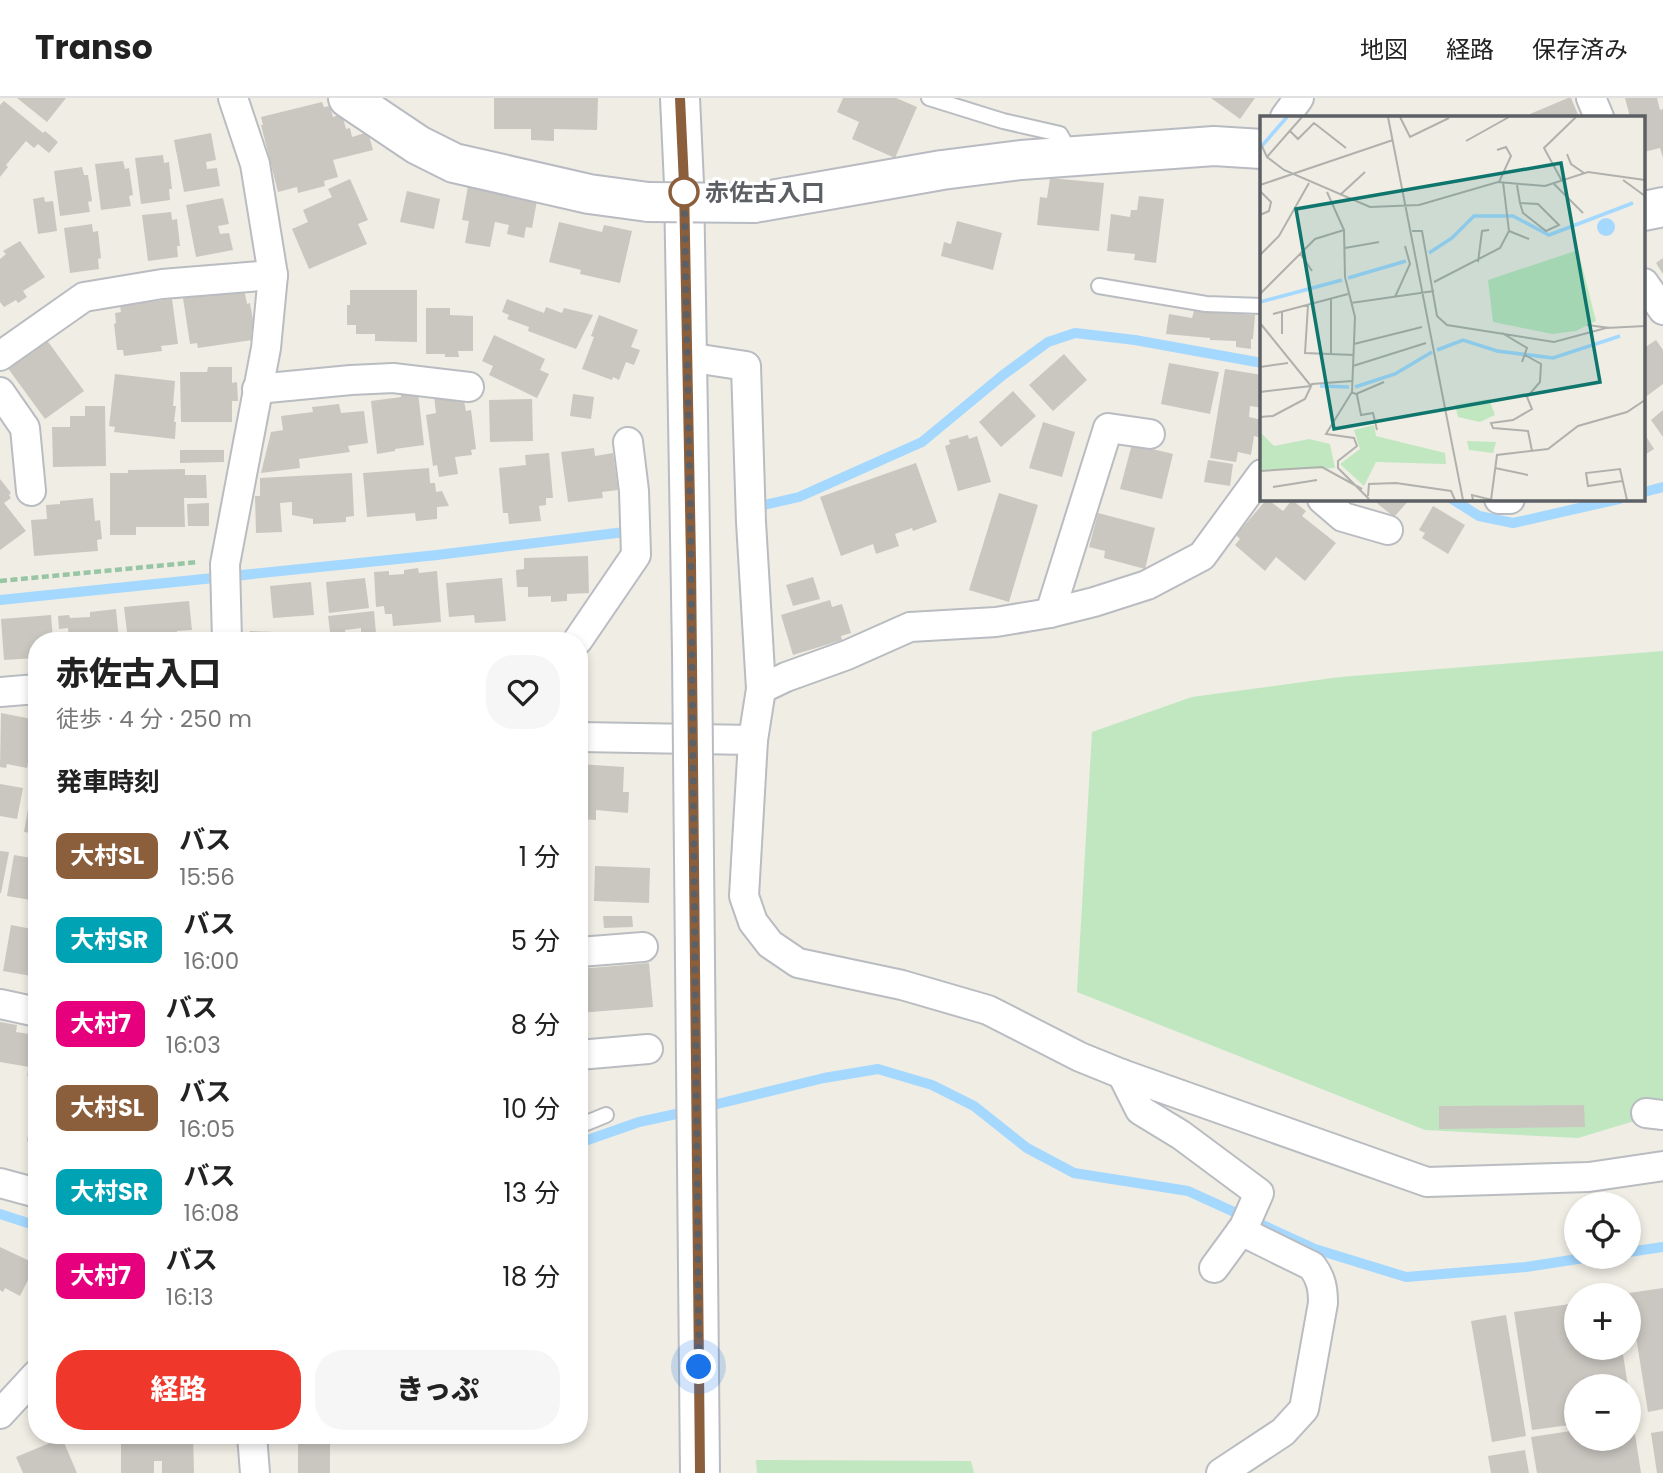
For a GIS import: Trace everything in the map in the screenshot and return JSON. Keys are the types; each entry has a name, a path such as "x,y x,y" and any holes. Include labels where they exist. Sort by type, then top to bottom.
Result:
{"main road":[{"path":"348,98 418,145 454,163 589,194 648,202 754,203 942,170 1021,160 1214,146 1260,149"},
{"path":"680,98 692,653 700,1473"}],"street":[{"path":"227,632 225,562 266,348 273,275 255,164 233,98"},
{"path":"1286,116 1299,98"},
{"path":"1591,98 1599,116"},
{"path":"0,356 84,298 162,284 273,275"},
{"path":"1646,286 1663,310"},
{"path":"687,357 747,366 751,522 761,689 753,740 744,896 753,922 770,944 798,963 902,985 988,1010 1080,1057 1122,1074 1427,1182 1589,1177 1663,1166"},
{"path":"257,389 393,378 469,387"},
{"path":"0,392 25,428 31,491"},
{"path":"1050,613 1108,428 1150,434"},
{"path":"583,632 636,555 634,491 628,442"},
{"path":"761,689 910,627 996,622 1050,613 1147,585 1202,556 1260,477"},
{"path":"1323,500 1343,517 1388,530"},
{"path":"0,692 28,690"},
{"path":"588,737 753,740"},
{"path":"588,951 643,947"},
{"path":"0,1004 28,1010"},
{"path":"588,1054 648,1049"},
{"path":"1122,1074 1140,1110 1181,1135 1259,1193 1242,1229 1214,1268"},
{"path":"0,1183 28,1191"},
{"path":"1221,1473 1283,1432 1304,1409 1323,1303 1323,1287 1312,1266 1242,1229"},
{"path":"0,1413 28,1383"},
{"path":"252,1444 255,1473"}],"lane":[{"path":"929,98 1003,121 1060,134 1073,156"},
{"path":"1099,286 1206,304 1260,306"},
{"path":"588,1122 606,1115"}],"path":[{"path":"0,581 225,562"}],"green space":[{"path":"1663,651 1663,1100 1644,1100 1641,1119 1578,1138 1425,1130 1077,992 1092,732 1192,697 1340,677"},
{"path":"756,1460 971,1461 974,1473 757,1473"}],"building":[{"path":"17,98 66,98 47,122"},
{"path":"494,98 598,98 597,130 554,129 554,141 531,140 531,129 494,129"},
{"path":"843,98 896,98 917,107 895,158 852,139 859,122 837,112"},
{"path":"1211,98 1255,98 1240,119"},
{"path":"1571,98 1579,116 1531,116 1530,114"},
{"path":"1625,98 1657,98 1660,110 1663,109 1663,158 1660,148 1646,152 1646,116 1630,116"},
{"path":"4,101 58,142 49,153 38,144 34,148 26,141 6,165 8,167 0,177 0,105"},
{"path":"322,102 324,107 330,106 333,117 342,114 346,129 350,128 352,137 368,132 373,150 333,160 338,177 324,181 325,186 298,193 297,187 278,192 261,117"},
{"path":"211,133 216,160 206,162 207,169 217,168 220,186 184,192 174,140"},
{"path":"163,155 164,163 169,162 172,189 169,189 170,200 141,204 135,158"},
{"path":"123,161 125,169 129,168 133,195 129,196 131,206 101,210 95,164"},
{"path":"82,167 84,175 88,175 92,201 88,202 90,212 60,216 54,171"},
{"path":"1050,178 1104,183 1099,231 1037,225 1040,197 1047,198"},
{"path":"350,179 368,220 358,224 367,244 309,269 292,229 308,222 303,210 332,197 328,189"},
{"path":"485,185 538,195 532,228 526,227 524,238 507,234 509,225 495,222 490,247 465,243 469,221 462,220 468,186 484,190"},
{"path":"407,191 440,199 434,229 400,222"},
{"path":"1139,196 1164,199 1156,263 1134,260 1135,254 1107,251 1111,214 1130,217 1131,210 1137,210"},
{"path":"44,197 45,202 53,201 57,231 38,234 33,199"},
{"path":"223,198 229,224 218,226 220,234 229,233 233,250 196,257 186,205"},
{"path":"171,212 172,220 177,219 180,246 177,246 178,257 148,261 142,215"},
{"path":"957,221 1002,233 993,270 941,256 944,242 951,244"},
{"path":"559,222 602,232 604,225 632,231 620,283 580,274 581,270 549,262"},
{"path":"92,224 93,232 98,231 101,258 98,259 99,269 70,273 64,228"},
{"path":"20,241 45,277 23,291 27,297 4,307 0,302 0,259 6,254 3,251"},
{"path":"1663,258 1663,274 1656,263"},
{"path":"244,289 247,304 250,303 255,332 251,332 252,340 198,348 197,343 190,344 183,298"},
{"path":"350,290 417,290 417,342 375,341 375,334 356,334 356,325 347,325"},
{"path":"172,299 178,344 161,346 162,351 124,356 123,350 117,350 114,324 115,313 121,312 120,306"},
{"path":"507,299 544,313 546,307 562,313 564,308 593,315 576,349 528,331 529,327 507,319 509,315 502,312"},
{"path":"426,308 450,308 450,315 473,316 473,351 458,351 459,357 426,354"},
{"path":"1194,311 1255,315 1251,349 1236,347 1236,341 1166,334 1169,314 1192,318"},
{"path":"599,315 638,330 631,347 640,350 634,365 626,362 619,380 582,369"},
{"path":"494,335 545,359 540,370 549,374 537,398 489,375 493,366 482,361"},
{"path":"46,339 84,391 45,419 7,367"},
{"path":"1656,340 1663,350 1663,384 1646,397 1646,347"},
{"path":"1064,354 1087,380 1053,411 1029,385"},
{"path":"1169,363 1219,372 1210,414 1161,404"},
{"path":"208,367 232,367 232,383 237,382 238,401 232,401 232,422 181,422 180,372 207,372"},
{"path":"1225,369 1260,375 1260,408 1250,406 1249,417 1260,420 1260,438 1254,436 1251,455 1238,452 1236,462 1210,458"},
{"path":"115,374 175,381 175,439 114,432 115,427 109,426"},
{"path":"1013,391 1036,416 1001,447 979,422"},
{"path":"418,392 424,445 377,454 371,401"},
{"path":"573,394 594,397 591,419 570,416"},
{"path":"434,396 463,396 466,411 471,410 476,449 471,450 472,455 455,457 458,474 439,477 437,465 433,466 426,415 436,413"},
{"path":"532,399 533,441 490,442 489,400"},
{"path":"339,404 341,413 364,411 368,443 348,446 350,452 299,459 300,468 261,473 271,432 283,430 281,416 313,412 312,407"},
{"path":"85,406 105,406 106,466 53,467 52,427 70,427 70,416 85,416"},
{"path":"1663,410 1663,437 1651,420"},
{"path":"1043,422 1075,432 1062,477 1029,468"},
{"path":"968,435 969,439 977,436 991,482 958,491 945,446 950,444 949,440"},
{"path":"1646,436 1654,449 1646,454"},
{"path":"1132,444 1173,454 1162,499 1120,489"},
{"path":"594,448 595,456 613,453 618,490 602,492 603,498 568,502 561,452"},
{"path":"180,450 224,450 224,462 180,463"},
{"path":"549,453 553,498 546,498 546,505 539,506 541,521 509,524 508,513 503,513 499,468 526,465 525,455"},
{"path":"1208,460 1233,464 1230,486 1204,482"},
{"path":"916,463 937,522 895,534 899,546 876,554 873,544 841,556 820,497"},
{"path":"429,468 430,483 435,483 436,492 442,491 449,506 437,507 437,519 416,521 415,513 367,517 363,473"},
{"path":"185,469 185,475 206,475 207,498 184,498 185,527 136,527 136,535 110,535 110,473"},
{"path":"352,473 354,516 346,517 346,522 313,524 313,519 292,515 292,502 280,503 282,532 256,533 255,496 260,496 260,478"},
{"path":"0,479 11,493 11,498 4,503 26,531 0,550"},
{"path":"999,493 1038,505 1009,602 969,590"},
{"path":"93,498 95,521 100,520 102,539 97,540 98,551 34,556 31,520 47,519 46,505"},
{"path":"1266,500 1283,511 1292,500 1306,511 1302,516 1336,543 1305,581 1276,557 1265,571 1235,545 1240,539 1236,535"},
{"path":"1373,500 1409,500 1394,517"},
{"path":"209,503 209,526 188,526 187,504"},
{"path":"1433,506 1465,525 1448,554 1422,538 1425,533 1419,530"},
{"path":"1098,513 1155,528 1145,569 1104,558 1105,551 1089,547"},
{"path":"588,556 589,593 567,594 567,601 551,602 551,596 528,597 528,587 517,587 516,570 524,569 524,558"},
{"path":"418,568 419,573 437,571 441,622 393,626 392,614 385,614 384,606 376,607 374,572 404,574 404,570"},
{"path":"813,577 820,599 793,606 786,585"},
{"path":"365,578 369,608 329,613 326,582"},
{"path":"502,578 506,621 475,623 474,615 449,617 446,583"},
{"path":"311,582 314,615 273,618 270,586"},
{"path":"830,600 832,607 842,604 851,633 841,636 842,640 793,655 781,615"},
{"path":"189,601 192,630 127,632 124,607"},
{"path":"116,609 118,632 68,632 68,628 59,629 58,616 90,617 90,612"},
{"path":"374,611 376,632 361,632 361,628 330,632 328,616"},
{"path":"51,615 52,632 28,632 28,659 4,660 1,619"},
{"path":"1,713 28,718 27,768 7,764 6,768 0,767"},
{"path":"588,765 624,767 623,792 629,792 628,813 596,810 596,820 588,820"},
{"path":"0,784 23,788 17,819 0,816"},
{"path":"28,809 28,833 24,832"},
{"path":"0,851 9,852 1,893 0,893"},
{"path":"14,855 28,857 28,900 7,896"},
{"path":"595,866 650,868 649,903 594,901"},
{"path":"603,916 632,916 633,927 604,928"},
{"path":"11,925 28,928 28,975 3,971"},
{"path":"649,963 653,1007 588,1012 588,968"},
{"path":"0,1022 17,1025 16,1032 28,1034 28,1067 0,1062"},
{"path":"1584,1105 1585,1127 1439,1129 1439,1106"},
{"path":"0,1247 28,1260 28,1280 20,1296 5,1288 3,1292 0,1290"},
{"path":"1663,1288 1663,1409 1648,1412 1640,1360 1641,1291"},
{"path":"1564,1305 1564,1360 1624,1360 1626,1374 1564,1374 1564,1426 1532,1430 1514,1312"},
{"path":"1506,1315 1526,1436 1492,1442 1471,1321"},
{"path":"1663,1431 1663,1473 1657,1473 1651,1433"},
{"path":"1564,1432 1564,1451 1638,1451 1641,1473 1537,1473 1531,1437"},
{"path":"47,1444 65,1444 77,1473 23,1473 16,1457"},
{"path":"121,1444 193,1444 194,1473 162,1473 162,1461 154,1461 154,1473 121,1473"},
{"path":"298,1444 330,1444 330,1473 298,1473"},
{"path":"1525,1450 1529,1473 1491,1473 1488,1456"}],"waterway":[{"path":"764,505 799,497 922,442 1003,375 1048,342 1075,333 1135,340 1260,363"},
{"path":"1646,491 1663,487"},
{"path":"1454,500 1479,516 1513,523 1615,500"},
{"path":"0,600 437,555 633,531"},
{"path":"705,1107 824,1078 878,1069 932,1085 974,1106 1027,1148 1074,1173 1188,1191 1315,1249 1406,1277 1564,1261"},
{"path":"588,1140 639,1122 690,1111"},
{"path":"0,1214 28,1223"},
{"path":"1641,1250 1663,1247"}],"bus line":[{"name":"大村SL","path":"680,98 691,560 700,1473"}],"place":[{"name":"赤佐古入口","path":"684,192"}],"route":[{"path":"684,192 684,184 691,560 699,1367"}]}
